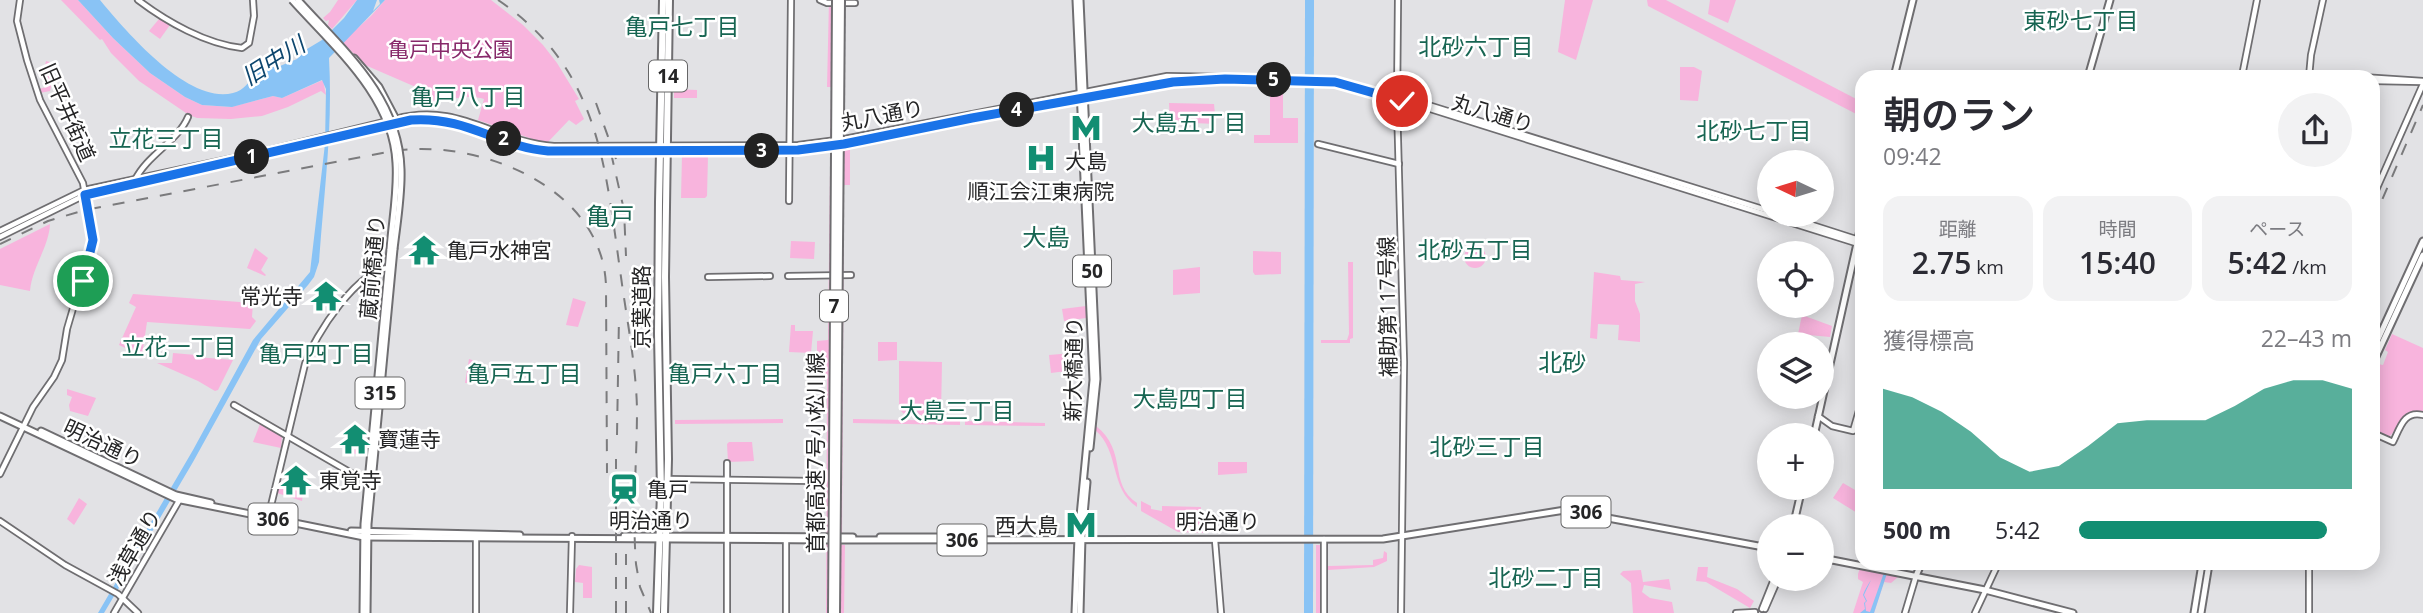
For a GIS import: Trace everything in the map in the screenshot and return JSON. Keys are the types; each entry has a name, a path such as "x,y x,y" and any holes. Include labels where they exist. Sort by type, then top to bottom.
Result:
{"highway":[{"name":"京葉道路","path":"657,613 668,480 663,0"},
{"name":"京葉道路","path":"664,613 658,334 669,0"},
{"name":"首都高速7号小松川線","path":"834,613 839,0"}],"main road":[{"name":"蔵前橋通り","path":"292,0 370,89 388,122 396,164 392,249"},
{"name":"蔵前橋通り","path":"298,0 382,99 398,139 402,171 368,479 365,613"},
{"name":"新大橋通り","path":"1077,613 1093,380 1078,0"},
{"path":"1896,70 1913,0"},
{"path":"2090,70 2110,0"},
{"path":"348,56 354,58 373,80 397,120"},
{"path":"2380,335 2423,241"},
{"path":"2380,335 2423,255"},
{"path":"1817,423 1855,263"},
{"name":"蔵前橋通り","path":"366,535 390,268"},
{"name":"明治通り","path":"0,414 177,498 366,535 1292,539"},
{"name":"明治通り","path":"1080,539 1402,538 1565,510 1757,546"},
{"path":"1834,560 1855,564"},
{"path":"1884,570 1985,590 2073,613"},
{"path":"1916,576 1918,570"},
{"path":"2194,613 2201,570"},
{"path":"2201,613 2208,570"}],"street":[{"name":"旧平井街道","path":"0,474 24,425 62,360 67,329 85,273 93,236 83,183 38,96 18,30 20,0"},
{"path":"138,0 177,25 224,45 245,48 248,46 250,34 253,0"},
{"path":"789,201 791,0"},
{"path":"820,0 827,3 855,3"},
{"name":"補助第117号線","path":"1398,0 1397,97 1404,370 1401,613"},
{"path":"2243,70 2257,0"},
{"path":"2310,70 2323,0"},
{"name":"丸八通り","path":"0,231 84,193 415,114 443,118 540,150 798,147 883,134 1173,75 1335,82 1389,94 1855,240"},
{"path":"2380,79 2423,82"},
{"path":"2380,80 2423,82"},
{"path":"2380,181 2423,82"},
{"name":"丸八通り","path":"1397,97 1757,207"},
{"path":"135,182 145,163 178,131 188,117"},
{"path":"346,128 348,137"},
{"path":"1318,144 1399,164"},
{"name":"丸八通り","path":"0,237 84,193"},
{"path":"1819,228 1855,240"},
{"path":"268,516 304,364 316,340 353,290 377,272 390,268"},
{"path":"788,276 851,275"},
{"path":"708,276 770,276"},
{"path":"234,405 354,474 368,479"},
{"path":"2380,436 2393,442 2406,417 2413,413 2423,415"},
{"path":"1818,416 1832,426 1853,431 1855,424"},
{"path":"727,463 727,613"},
{"path":"668,480 815,481"},
{"name":"浅草通り","path":"114,613 120,596 177,498"},
{"path":"0,521 65,565 120,596 138,613"},
{"path":"476,536 476,613"},
{"path":"570,613 572,537"},
{"path":"786,538 786,613"},
{"path":"1321,539 1324,613"},
{"path":"1215,540 1221,613"},
{"path":"1975,613 1995,570"},
{"path":"2309,570 2309,613"},
{"path":"1905,613 1916,576"},
{"path":"1764,609 1771,591"},
{"path":"1735,613 1755,612"}],"green space":[{"path":"61,0 78,0 150,73 202,105 231,107 273,96 282,98 323,80 326,95 321,91 262,116 197,118 139,81 111,53 102,39 100,40"},
{"path":"338,0 357,0 332,29 328,25 329,20 323,18"},
{"name":"亀戸中央公園","path":"385,0 491,0 543,45 579,99 575,101 584,119 576,125 569,120 548,142 478,120 484,99 477,97 422,107 418,88 365,65 342,42"},
{"path":"829,0 845,0 845,150 850,150 850,185 844,185 844,613 826,613 827,380 817,379 817,341 828,340 831,87 827,87"},
{"path":"1565,0 1593,0 1576,60 1558,52"},
{"path":"1647,0 1666,0 1855,98 1855,113 1648,6"},
{"path":"1710,0 1736,0 1728,23 1708,14"},
{"path":"159,19 170,25 160,39 149,31"},
{"path":"46,61 56,64 50,91 40,93 39,89 46,87 48,83 44,70"},
{"path":"1680,67 1694,67 1702,71 1698,101 1680,100"},
{"path":"1270,88 1283,88 1283,118 1298,118 1298,143 1254,143 1254,135 1270,135"},
{"path":"674,89 697,90 697,98 674,98"},
{"path":"1169,103 1214,104 1216,124 1170,122"},
{"path":"682,155 708,156 705,198 681,198"},
{"path":"50,224 30,291 0,285 0,249"},
{"path":"791,241 815,242 814,259 790,258"},
{"path":"1471,246 1479,246 1486,253 1486,261 1479,268 1471,268 1464,261 1464,253"},
{"path":"255,248 268,258 261,270 265,276 247,268"},
{"path":"1253,251 1281,252 1281,274 1255,275"},
{"path":"1348,262 1353,262 1353,338 1350,343 1321,343 1321,340 1347,340 1349,334"},
{"path":"1200,267 1200,293 1173,295 1173,270"},
{"path":"1594,272 1620,276 1621,280 1645,282 1635,284 1635,301 1640,314 1640,342 1618,340 1619,325 1598,324 1597,339 1590,338"},
{"path":"133,294 253,303 252,317 256,321 250,329 147,322 142,356 119,345 136,307 129,303"},
{"path":"573,298 586,302 578,327 566,325"},
{"path":"1086,306 1086,318 1064,321 1062,309"},
{"path":"1801,318 1810,318 1832,326 1831,332 1798,332"},
{"path":"791,325 795,325 795,331 813,331 811,353 789,352"},
{"path":"2392,334 2423,348 2423,412 2406,414 2389,437 2380,432 2380,364 2383,365 2388,352 2385,350"},
{"path":"878,342 897,342 897,360 878,361"},
{"path":"173,353 233,360 215,391 157,363 172,363"},
{"path":"1073,353 1074,370 1051,373 1049,355"},
{"path":"469,359 481,363 478,382 465,383"},
{"path":"899,361 942,362 941,415 905,415 899,409"},
{"path":"67,389 96,398 88,416 70,411 72,397 67,395"},
{"path":"783,419 783,423 675,424 675,420"},
{"path":"853,419 960,421 960,425 853,423"},
{"path":"965,421 1045,423 1045,426 965,425"},
{"path":"260,424 282,436 281,448 253,442"},
{"path":"1096,426 1112,446 1123,486 1137,503 1137,507 1122,490 1108,448 1095,430"},
{"path":"346,440 364,447 364,455 355,454 344,447"},
{"path":"729,442 752,442 754,461 728,462"},
{"path":"1218,462 1247,462 1247,473 1218,475"},
{"path":"1843,483 1855,490 1855,512 1834,499"},
{"path":"279,484 303,493 302,501 277,493"},
{"path":"79,498 87,504 74,525 67,519"},
{"path":"1141,501 1151,506 1151,509 1162,511 1162,506 1201,507 1200,525 1210,526 1209,533 1178,532 1141,511"},
{"path":"1316,545 1321,545 1322,613 1316,613"},
{"path":"1384,551 1387,553 1387,561 1374,567 1328,570 1328,566 1373,565 1373,560 1383,558"},
{"path":"579,565 592,567 592,598 583,598 583,583 575,582"},
{"path":"1698,567 1708,567 1707,577 1737,589 1754,601 1750,608 1706,582 1696,581"},
{"path":"1641,570 1643,582 1669,579 1671,590 1644,585 1642,592 1650,598 1672,602 1674,613 1633,613 1631,583 1620,574 1623,571"},
{"path":"1859,570 1900,570 1898,577 1891,583 1884,582 1874,613 1853,613 1863,582 1858,579"}],"water":[{"name":"旧中川","path":"78,0 100,0 159,62 197,88 215,94 238,91 261,69 280,66 297,59 322,40 357,0 377,0 373,11 380,4 379,0 385,0 329,58 327,160 319,262 314,277 261,339 193,462 104,613 98,613 193,450 253,340 310,272 325,144 326,89 322,80 282,98 273,96 232,107 202,105 150,73"},
{"path":"1305,0 1314,0 1313,613 1304,613"},
{"path":"1885,570 1888,570 1874,613 1860,613 1865,609 1866,601 1863,595 1871,580 1864,595 1867,601 1866,611 1870,612"}],"railway":[{"path":"498,0 532,27 558,57 578,89 592,123 602,159 635,376 636,564 640,587 651,613"},
{"path":"596,103 616,159"},
{"path":"2380,205 2423,105"},
{"path":"0,244 48,221 85,210 393,151 426,149 462,153 497,162 530,176 560,196 583,221 599,251 606,286 607,473"},
{"path":"611,153 624,210 626,256"},
{"path":"617,435 619,316"},
{"path":"616,459 616,613"},
{"path":"626,554 626,613"}],"place":[{"name":"大島","path":"1086,128"},
{"name":"順江会江東病院","path":"1041,158"},
{"name":"亀戸水神宮","path":"424,250"},
{"name":"常光寺","path":"326,296"},
{"name":"寶蓮寺","path":"355,439"},
{"name":"東覚寺","path":"296,480"},
{"name":"亀戸","path":"624,489"},
{"name":"西大島","path":"1081,525"}],"district":[{"name":"東砂七丁目","path":"2081,20"},
{"name":"亀戸七丁目","path":"682,26"},
{"name":"北砂六丁目","path":"1476,46"},
{"name":"亀戸八丁目","path":"468,96"},
{"name":"大島五丁目","path":"1189,122"},
{"name":"北砂七丁目","path":"1754,130"},
{"name":"立花三丁目","path":"166,138"},
{"name":"亀戸","path":"610,215"},
{"name":"大島","path":"1046,236"},
{"name":"北砂五丁目","path":"1475,249"},
{"name":"立花一丁目","path":"179,346"},
{"name":"亀戸四丁目","path":"316,353"},
{"name":"北砂","path":"1562,361"},
{"name":"亀戸五丁目","path":"524,373"},
{"name":"亀戸六丁目","path":"725,373"},
{"name":"大島四丁目","path":"1190,398"},
{"name":"大島三丁目","path":"957,410"},
{"name":"北砂三丁目","path":"1487,446"},
{"name":"北砂二丁目","path":"1546,577"}],"route":[{"path":"83,281 93,240 85,195 221,166 411,120 453,122 524,147 548,151 791,150 844,144 1166,82 1225,79 1335,82 1402,101"}]}
